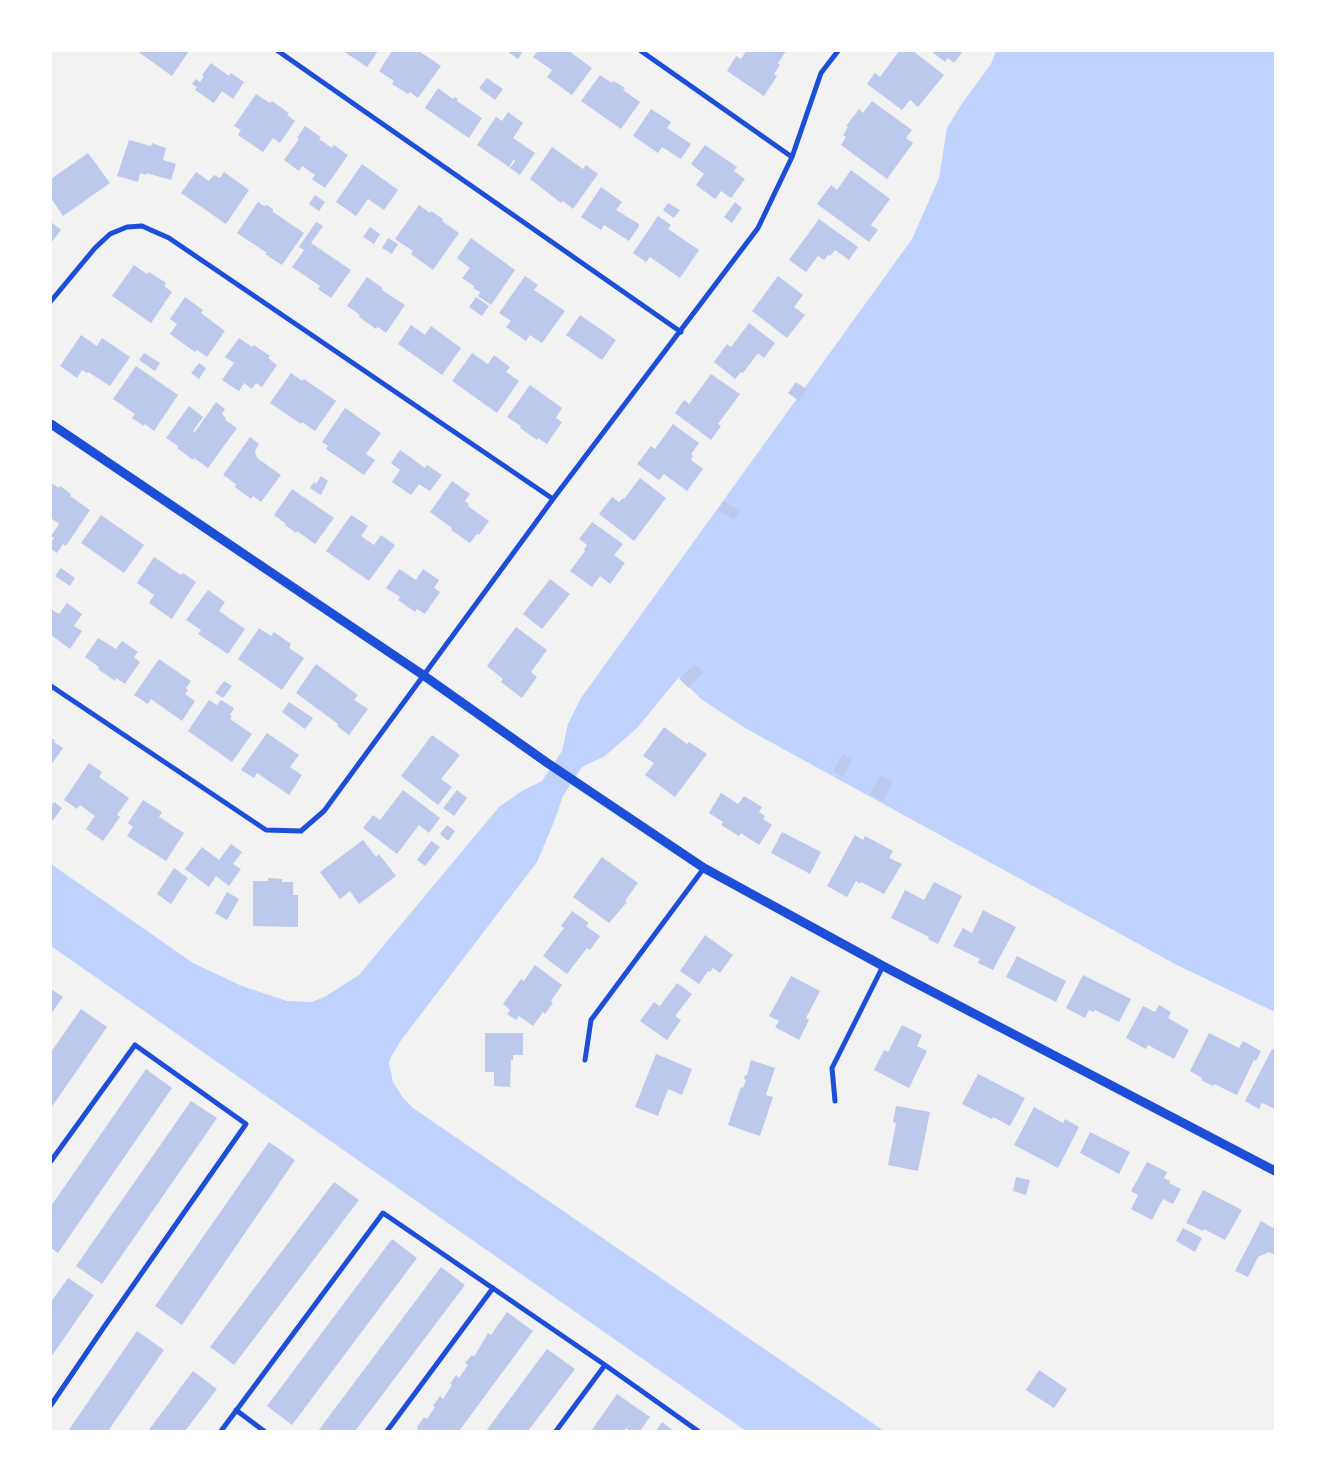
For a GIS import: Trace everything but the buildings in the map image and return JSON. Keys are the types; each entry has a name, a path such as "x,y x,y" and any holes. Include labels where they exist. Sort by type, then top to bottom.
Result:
{"street":[{"path":"278,51 681,332"},
{"path":"641,51 792,157"},
{"path":"51,686 266,830 301,831 324,811 553,499 758,228 792,157 821,73 838,51"},
{"path":"51,301 95,248 110,234 127,227 142,226 169,238 553,499"},
{"path":"51,424 704,868 883,966 1275,1171"},
{"path":"585,1060 591,1020 704,868"},
{"path":"835,1101 832,1068 883,966"},
{"path":"51,1161 135,1046 246,1124 51,1405"},
{"path":"222,1431 382,1213 605,1365 698,1431"},
{"path":"387,1431 493,1288"},
{"path":"556,1431 605,1365"},
{"path":"236,1410 264,1431"}],"water":[{"path":"996,51 1275,51 1275,1012 1177,965 745,728 701,699 679,677 638,727 605,756 582,767 563,796 537,862 402,1039 389,1063 393,1082 403,1098 413,1108 884,1431 746,1431 51,946 51,864 193,963 242,986 287,1001 312,1002 326,996 359,975 499,807 522,791 542,781 562,751 568,724 581,698 912,239 939,178 947,128 991,64"}]}
